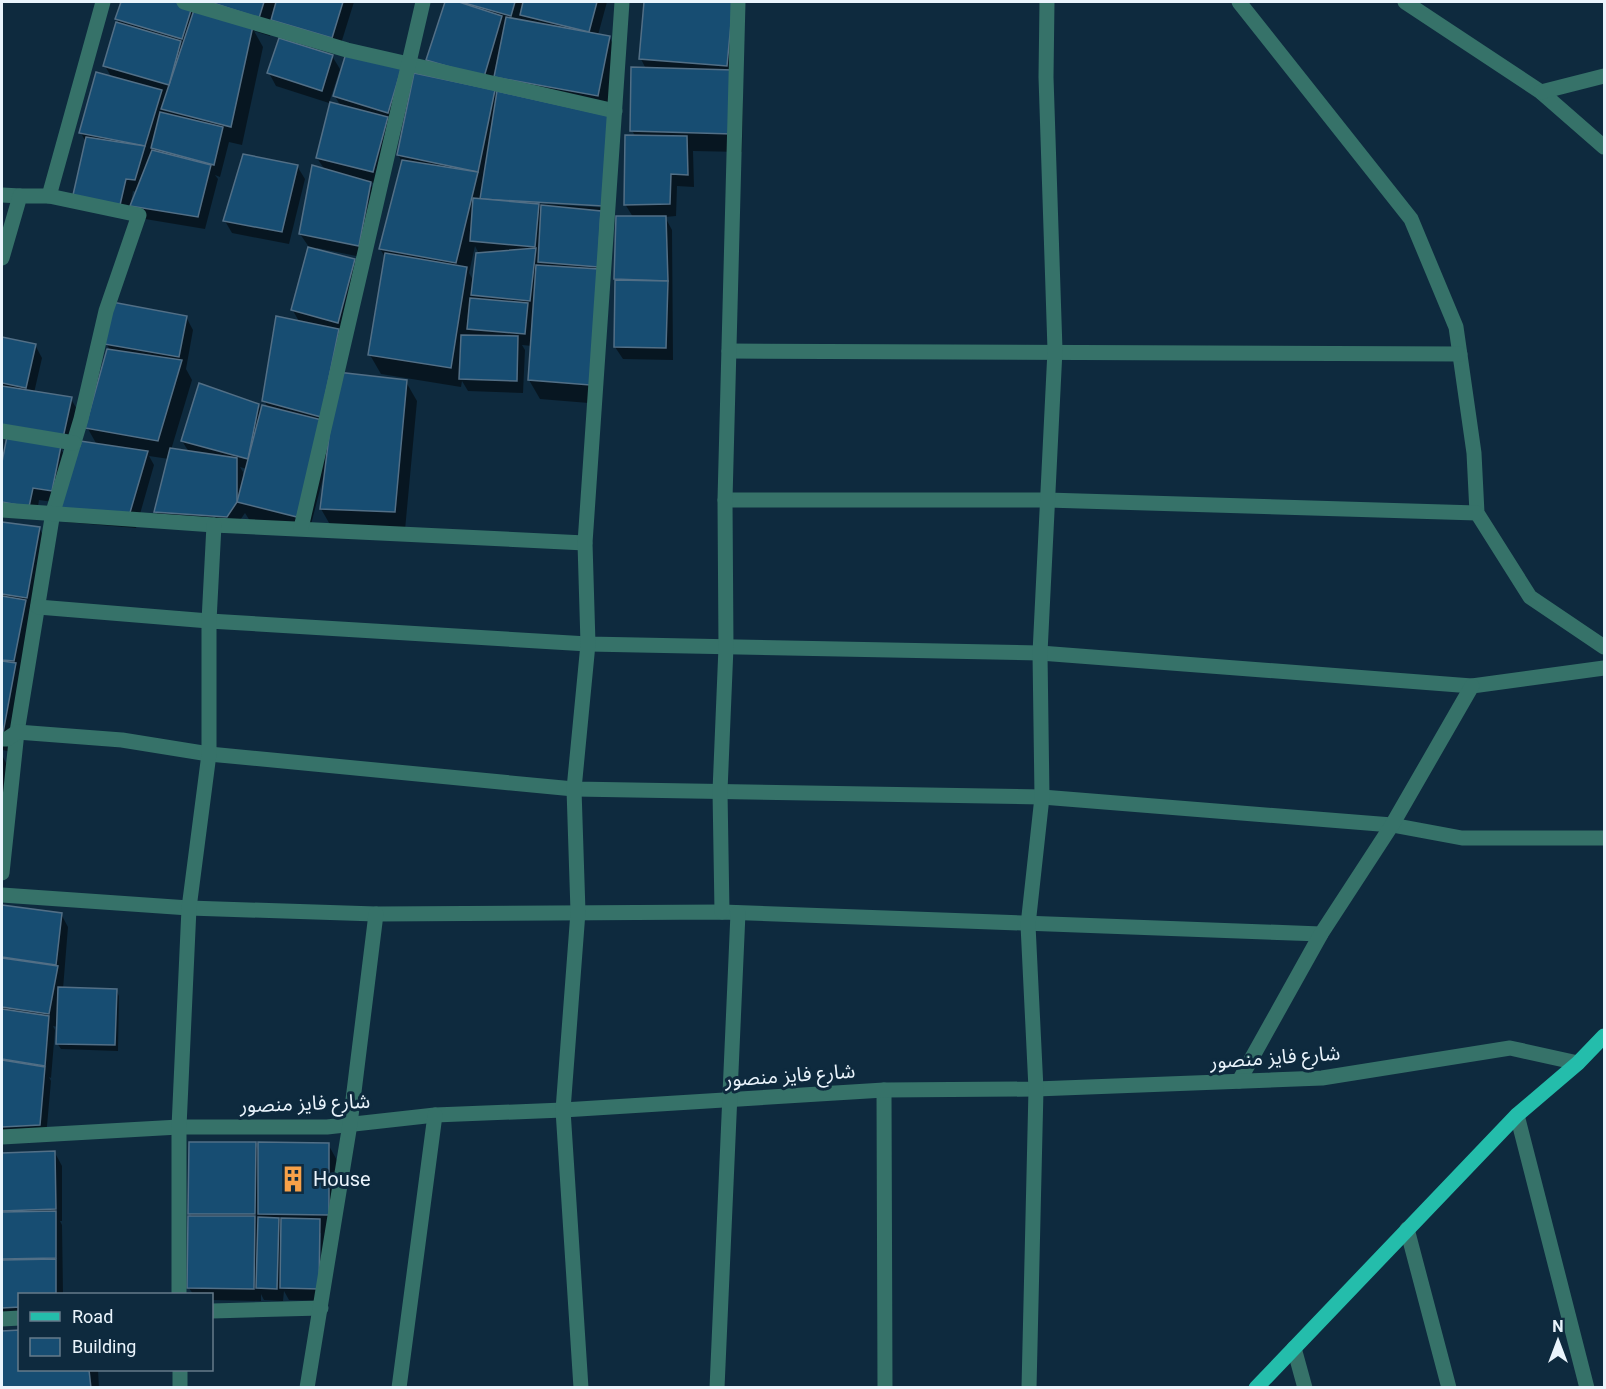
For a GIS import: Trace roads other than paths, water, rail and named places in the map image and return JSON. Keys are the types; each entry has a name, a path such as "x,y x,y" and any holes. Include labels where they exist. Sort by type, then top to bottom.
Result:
{"main road":[{"path":"1256,1388 1517,1115 1578,1063 1605,1036"}],"street":[{"path":"49,196 103,2"},
{"path":"184,2 347,50 615,111"},
{"path":"301,528 423,2"},
{"path":"580,1388 563,1110 578,912 574,789 588,644 585,543 622,2"},
{"path":"722,912 720,791 726,647 725,500 738,2"},
{"path":"1029,1388 1036,1089 1028,925 1042,797 1040,653 1055,350 1046,76 1047,2"},
{"path":"1239,2 1411,219 1456,327 1474,453 1477,513 1530,597 1605,647"},
{"path":"1405,2 1541,92 1605,147"},
{"path":"1541,92 1605,76"},
{"path":"2,195 49,196 139,215 106,311 74,443 53,512 17,732 2,873"},
{"path":"2,258 20,196"},
{"path":"729,351 1055,350 1460,354"},
{"path":"2,431 74,443"},
{"path":"725,500 1047,500 1477,513"},
{"path":"2,510 213,525 585,543"},
{"path":"179,1293 179,1127 189,908 209,754 209,621 213,525"},
{"path":"38,607 209,621 588,644 1040,653 1472,686 1605,668"},
{"path":"1239,1082 1321,934 1392,825 1472,686"},
{"path":"2,738 7,739 17,732 122,740 209,754 574,789 1042,797 1392,825 1462,838 1605,838"},
{"path":"2,895 189,908 376,914 722,912 1321,934"},
{"path":"717,1388 732,1100 738,913"},
{"path":"307,1388 350,1124 376,914"},
{"name":"شارع فايز منصور","path":"2,1137 179,1127 350,1124 435,1115 563,1110 884,1090 1036,1089 1322,1078 1510,1048 1578,1063"},
{"path":"884,1090 885,1388"},
{"path":"399,1388 435,1115"},
{"path":"1517,1115 1587,1388"},
{"path":"1407,1229 1449,1388"},
{"path":"213,1311 321,1308"},
{"path":"2,1319 18,1318"},
{"path":"1294,1348 1305,1388"},
{"path":"180,1371 180,1388"}],"place":[{"name":"House","path":"293,1179"}]}
